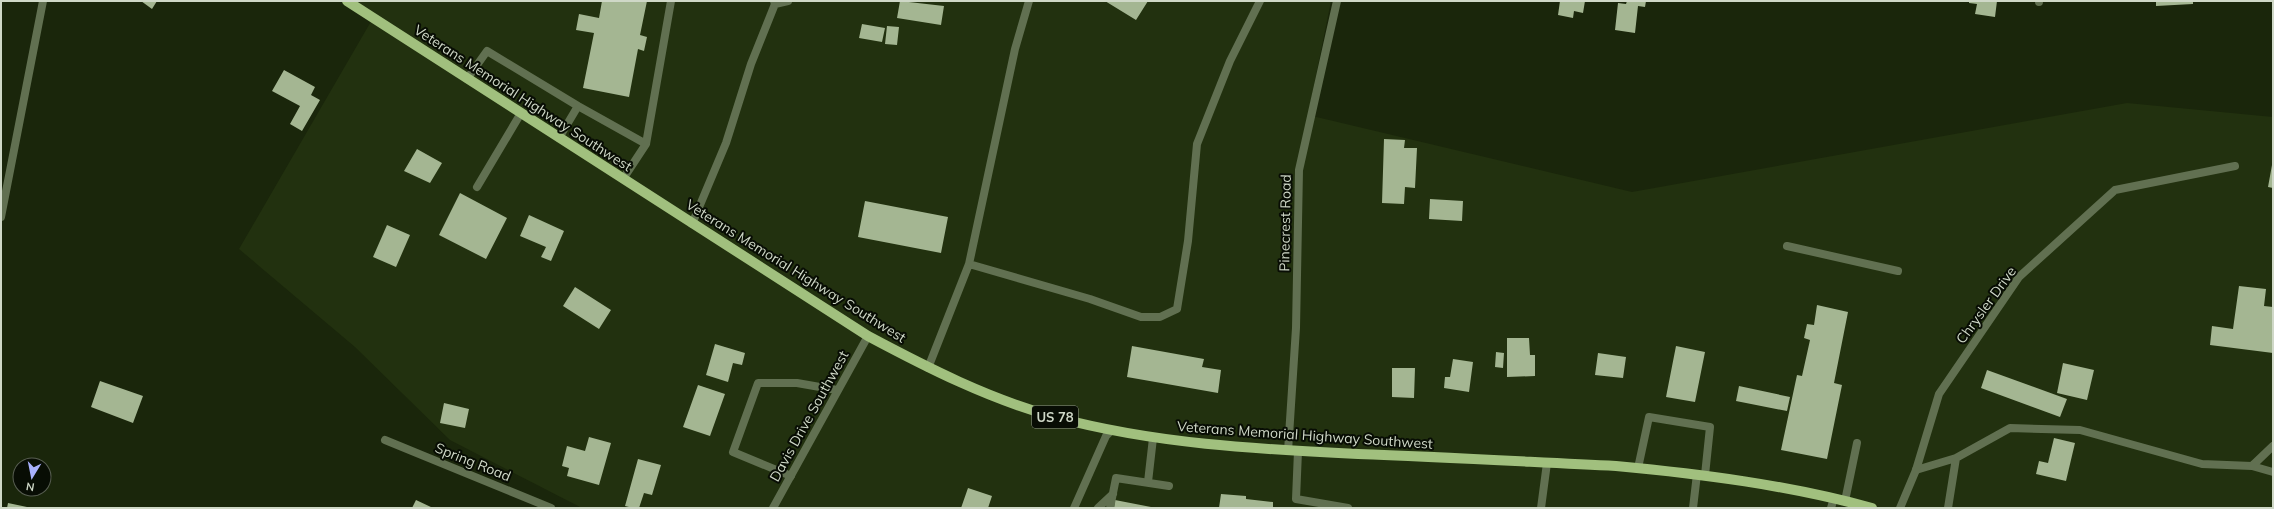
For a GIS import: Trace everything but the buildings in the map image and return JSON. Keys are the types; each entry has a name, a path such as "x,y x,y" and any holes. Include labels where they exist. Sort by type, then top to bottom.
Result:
{"main road":[{"name":"Veterans Memorial Highway Southwest","path":"347,1 868,336 928,368 997,398 1054,417 1111,431 1153,438 1235,448 1638,468 1701,475 1833,503 1845,501 1872,508"}],"street":[{"path":"1,217 42,1"},
{"path":"623,179 646,144 670,1"},
{"path":"692,224 726,143 751,64 774,3 788,1"},
{"path":"928,368 969,264 1015,50 1028,1"},
{"path":"969,264 1090,299 1141,317 1160,317 1177,309 1188,241 1197,144 1230,61 1260,1"},
{"name":"Pinecrest Road","path":"1337,1 1299,170 1296,215 1296,328 1293,451 1296,499 1348,508"},
{"path":"467,78 487,51 578,106 646,144"},
{"path":"559,138 578,106"},
{"path":"477,187 521,113"},
{"name":"Chrysler Drive","path":"1900,508 1916,470 1939,394 2020,277 2115,190 2235,166"},
{"path":"1787,246 1898,271"},
{"name":"Davis Drive Southwest","path":"773,508 868,336"},
{"path":"791,476 733,452 758,383 797,383 838,390"},
{"path":"1638,468 1649,417 1710,427 1693,508"},
{"path":"1916,470 1956,458 2010,428 2080,430 2202,464 2252,466 2273,472"},
{"path":"1074,508 1106,436 1111,431"},
{"path":"1148,482 1153,438"},
{"name":"Spring Road","path":"385,440 551,508"},
{"path":"1845,501 1857,443"},
{"path":"2252,466 2273,446"},
{"path":"1948,508 1956,458"},
{"path":"1541,508 1547,463"},
{"path":"1110,508 1116,478 1169,486"},
{"path":"1098,508 1112,494"}],"shaded area":[{"path":"346,1 1331,1 1308,115 1632,192 2127,103 2273,117 2273,508 582,508 450,440 355,347 239,249 373,18"}]}
